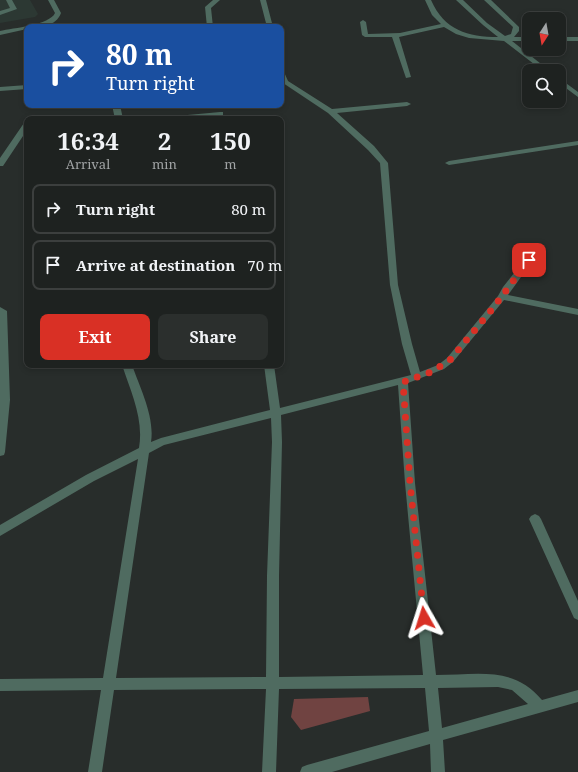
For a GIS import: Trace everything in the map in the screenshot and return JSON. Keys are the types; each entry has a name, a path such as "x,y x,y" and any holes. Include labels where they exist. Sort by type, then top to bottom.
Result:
{"street":[{"path":"0,13 14,9 9,0"},
{"path":"40,24 57,17 58,13 51,0"},
{"path":"210,24 208,7 216,0"},
{"path":"263,0 269,24"},
{"path":"428,0 435,13 446,25 456,32 468,36 522,39"},
{"path":"459,0 485,24 538,64"},
{"path":"487,0 516,27 516,31 513,35 505,39"},
{"path":"363,22 365,35 395,36 446,25"},
{"path":"0,33 24,28"},
{"path":"395,36 408,77"},
{"path":"566,39 578,39"},
{"path":"284,80 288,85 331,110 371,148 384,163 394,285 407,344 417,377"},
{"path":"566,86 578,95"},
{"path":"0,89 24,88"},
{"path":"331,110 407,104"},
{"path":"0,164 24,128"},
{"path":"450,163 578,143"},
{"path":"0,531 59,495 145,450 172,439 403,382 441,367 450,360 502,297 506,289 536,251"},
{"path":"502,297 578,312"},
{"path":"0,310 2,311 3,326 5,398 3,434 0,452"},
{"path":"95,772 145,450 146,429 140,404 128,368"},
{"path":"268,772 272,723 273,576 277,463 276,414 269,368"},
{"path":"403,382 410,483 432,681 438,772"},
{"path":"535,519 578,614"},
{"path":"0,685 432,681 509,682 529,695 539,707"},
{"path":"307,772 578,696"}],"shaded area":[{"path":"0,0 30,0 38,14 35,17 0,23"},
{"path":"368,697 370,711 301,730 291,717 294,699"}],"route":[{"path":"424,618 410,483 403,382 431,372 450,360 476,330 529,260"}]}
